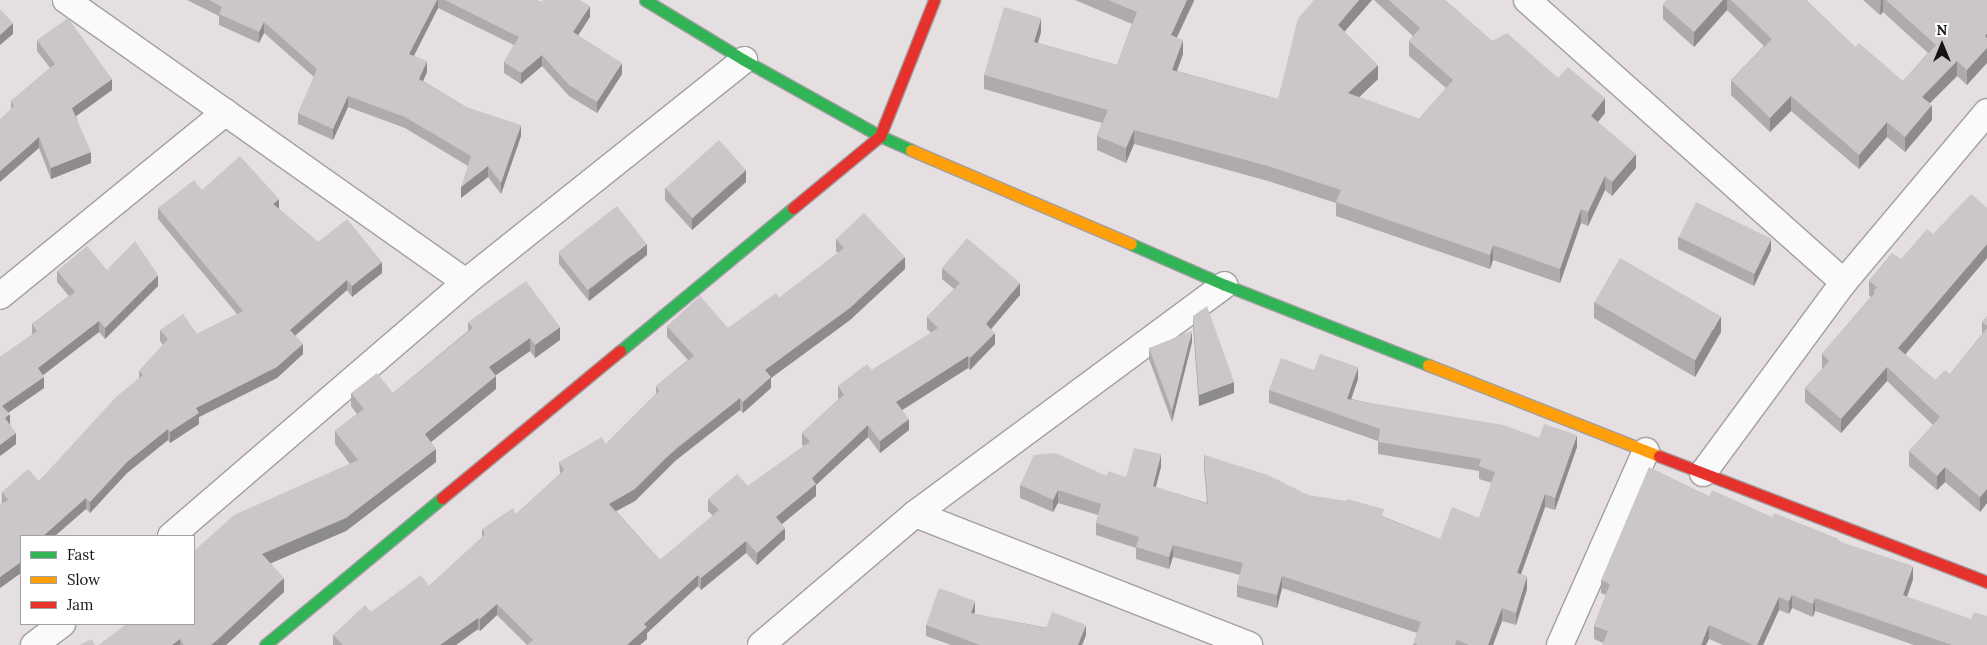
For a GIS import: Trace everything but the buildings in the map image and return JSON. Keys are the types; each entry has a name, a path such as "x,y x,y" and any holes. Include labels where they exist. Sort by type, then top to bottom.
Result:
{"street":[{"path":"66,0 466,282"},
{"path":"645,0 744,60 880,136 1225,285 1646,451 1987,582"},
{"path":"265,645 880,136 934,0"},
{"path":"1527,0 1844,282"},
{"path":"172,535 466,282 744,60"},
{"path":"0,296 226,112"},
{"path":"1703,473 1844,282 1987,112"},
{"path":"761,645 915,514 1225,285"},
{"path":"1560,645 1646,451"},
{"path":"915,514 1249,645"},
{"path":"34,645 61,625"}],"traffic: fast":[{"path":"645,0 744,60 880,136 911,150"},
{"path":"620,351 793,208"},
{"path":"1131,244 1225,285 1428,365"},
{"path":"265,645 442,498"}],"traffic: slow":[{"path":"911,150 1131,244"},
{"path":"1428,365 1659,456"}],"traffic: jam":[{"path":"793,208 880,136 934,0"},
{"path":"442,498 620,351"},
{"path":"1659,456 1987,582"}]}
